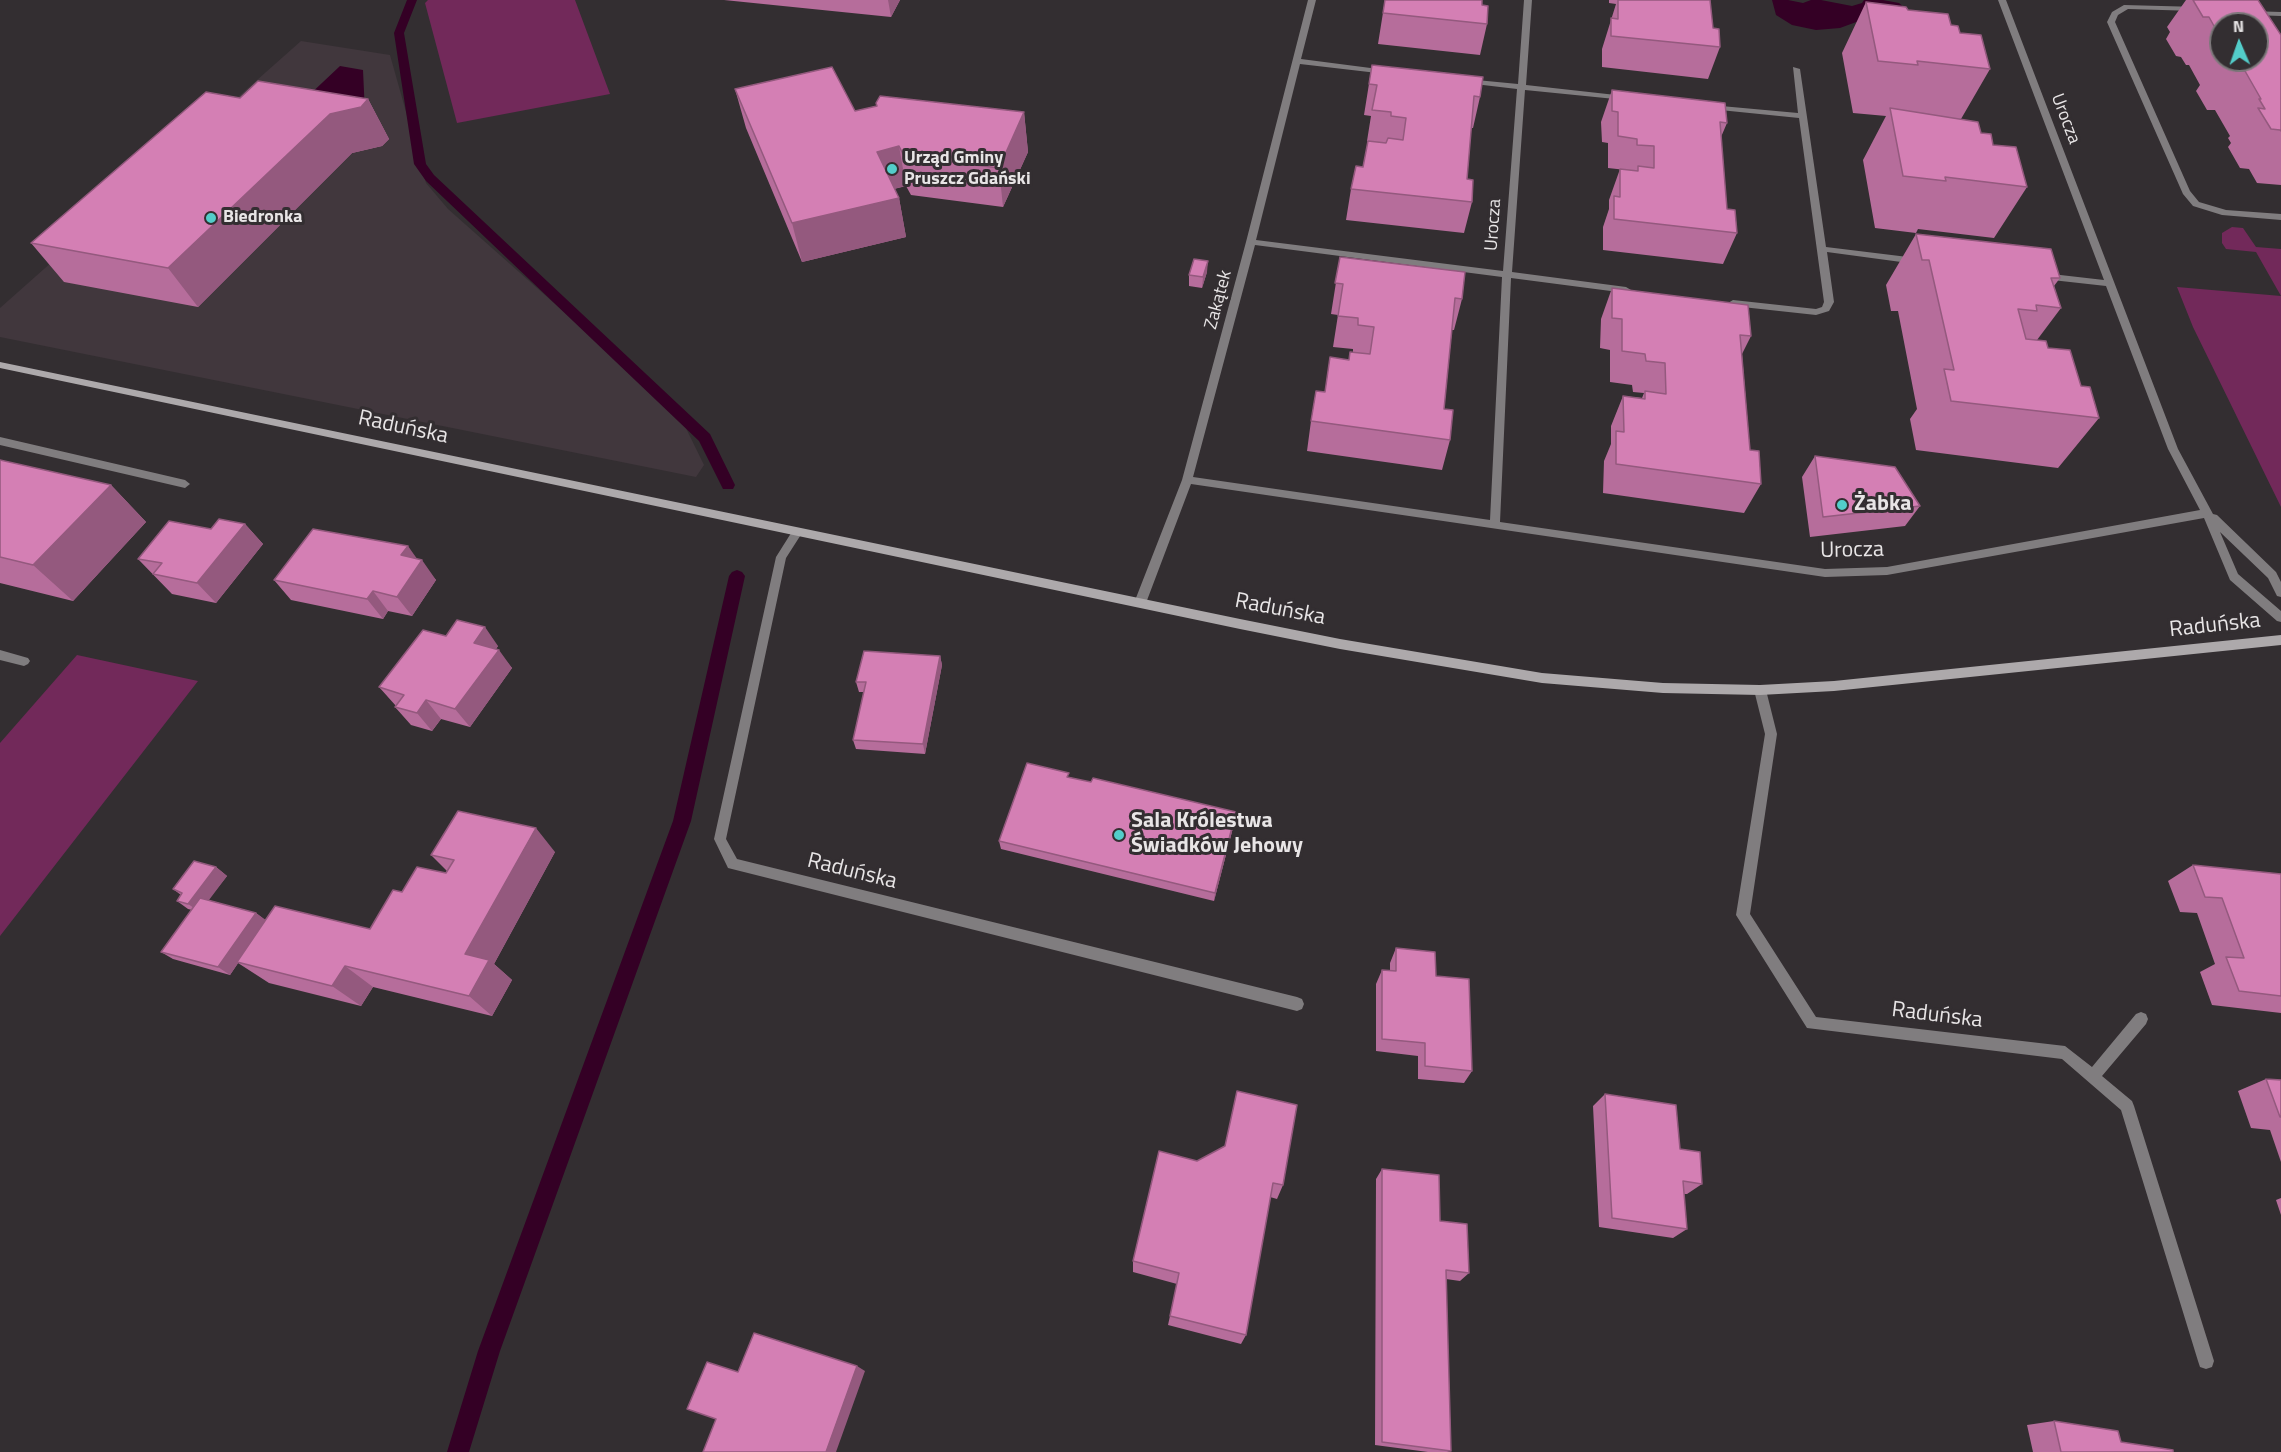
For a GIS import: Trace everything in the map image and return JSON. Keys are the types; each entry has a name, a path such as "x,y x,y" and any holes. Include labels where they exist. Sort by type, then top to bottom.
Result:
{"street":[{"name":"Zakątek","path":"1140,603 1187,480 1298,62 1311,0"},
{"name":"Urocza","path":"1496,524 1507,275 1528,0"},
{"name":"Urocza","path":"2002,0 2173,449 2207,513 2234,576 2281,618"},
{"path":"2211,10 2127,7 2115,14 2111,22 2186,192 2196,204 2225,213 2281,217"},
{"path":"1298,62 1395,73"},
{"path":"1728,303 1816,312 1826,309 1829,302 1796,69"},
{"path":"1452,79 1638,99"},
{"path":"1697,105 1802,116"},
{"path":"1251,242 1633,291"},
{"path":"1822,249 1927,262"},
{"path":"2031,274 2111,284"},
{"name":"Raduńska","path":"0,365 797,533 1340,644 1542,678 1663,688 1760,690 1858,683 2281,639"},
{"path":"0,441 184,484"},
{"name":"Urocza","path":"1187,480 1825,573 1887,571 2207,513"},
{"name":"Urocza","path":"2207,513 2272,575 2281,593"},
{"name":"Raduńska","path":"797,533 781,557 720,839 733,864 1298,1004"},
{"path":"0,655 24,661"},
{"name":"Raduńska","path":"1760,690 1771,735 1743,915 1812,1023 2065,1053 2127,1106 2206,1361"},
{"path":"2092,1077 2140,1019"}],"shaded area":[{"path":"428,0 575,0 610,94 457,123 425,3"},
{"path":"1772,0 1803,3 1821,0 1852,6 1864,0 1883,0 1899,3 1908,11 1859,21 1840,28 1816,30 1792,25 1776,15"},
{"path":"301,41 390,55 426,183 448,209 679,414 704,465 696,477 0,337 0,308"},
{"path":"340,66 363,70 365,113 288,115"},
{"path":"2232,227 2243,228 2256,247 2281,249 2281,296 2256,252 2226,249 2222,243 2222,233"},
{"path":"2177,287 2281,296 2281,507 2193,327"},
{"path":"77,655 198,681 0,936 0,743"}],"building":[{"path":"1385,0 1482,0 1482,5 1488,6 1487,24 1383,13"},
{"path":"1618,0 1710,0 1713,28 1719,29 1720,47 1611,36 1611,18 1618,19"},
{"path":"2193,0 2258,0 2266,12 2209,12 2209,17 2203,17"},
{"path":"1866,2 1906,7 1908,10 1948,14 1951,25 1958,26 1960,33 1981,35 1990,69 1917,61 1918,65 1878,61"},
{"path":"2269,17 2281,35 2281,131 2271,129 2258,108 2265,109 2259,99 2261,99 2246,72 2269,72"},
{"path":"1372,65 1483,77 1480,97 1474,96 1467,179 1473,180 1472,202 1351,189 1356,166 1363,167 1368,141 1386,143 1388,138 1403,140 1406,118 1391,116 1391,112 1372,110 1377,85 1369,84"},
{"path":"832,67 855,111 877,106 876,103 880,96 1024,112 999,168 904,156 899,146 877,152 899,198 792,223 735,89"},
{"path":"258,81 368,99 361,107 330,114 168,268 31,243 206,92 240,98"},
{"path":"1612,90 1725,103 1727,123 1720,122 1727,209 1735,210 1737,233 1614,219 1614,196 1620,197 1620,169 1638,171 1638,166 1654,168 1654,146 1637,145 1637,139 1618,136 1618,112 1612,111"},
{"path":"1890,108 1978,122 1981,133 1991,134 1993,145 2016,147 2027,187 1945,177 1946,181 1903,176"},
{"path":"1916,234 2051,249 2060,278 2051,278 2061,308 2036,305 2037,311 2018,309 2026,339 2046,341 2048,348 2070,350 2081,386 2090,387 2099,418 1951,401 1944,369 1954,370 1929,260 1922,260"},
{"path":"1340,257 1465,272 1462,299 1455,298 1444,409 1453,410 1450,440 1311,421 1316,391 1325,392 1330,357 1349,360 1350,352 1370,354 1374,327 1358,325 1358,318 1338,316 1343,284 1335,283"},
{"path":"1194,259 1208,261 1203,277 1189,275"},
{"path":"1612,288 1748,305 1751,336 1740,335 1750,450 1759,451 1761,484 1616,464 1616,431 1624,432 1623,396 1645,399 1645,391 1666,394 1665,363 1646,361 1645,354 1622,351 1622,319 1612,318"},
{"path":"1815,456 1895,467 1920,506 1823,517"},
{"path":"0,460 111,485 33,565 0,557"},
{"path":"219,519 245,524 197,583 153,574 162,563 138,559 169,521 211,529"},
{"path":"313,529 408,546 401,555 422,560 397,597 373,591 367,599 274,580"},
{"path":"457,620 485,627 474,643 499,650 455,709 426,700 417,713 395,707 404,695 379,687 423,630 446,636"},
{"path":"864,651 940,656 923,744 853,740 866,682 856,682"},
{"name":"Sala Królestwa Świadków Jehowy","path":"1027,763 1069,773 1067,777 1091,782 1093,778 1236,812 1215,893 999,841"},
{"path":"458,811 536,828 465,954 489,960 469,996 345,966 332,986 237,962 275,906 370,929 393,890 402,892 417,867 446,873 454,860 431,855"},
{"path":"194,861 216,867 188,904 177,901 182,893 173,889"},
{"path":"2193,865 2281,874 2281,996 2239,991 2226,957 2244,958 2222,898 2205,897"},
{"path":"200,898 256,913 218,967 161,952"},
{"path":"1396,948 1435,952 1436,976 1469,979 1472,1071 1425,1066 1425,1043 1382,1039 1382,970 1396,971"},
{"path":"2266,1079 2281,1080 2281,1117 2280,1117"},
{"path":"1237,1091 1297,1105 1283,1185 1273,1183 1246,1335 1170,1316 1179,1273 1133,1261 1159,1151 1197,1161 1225,1146"},
{"path":"1605,1094 1676,1105 1680,1149 1700,1152 1702,1184 1683,1181 1687,1229 1612,1218"},
{"path":"1382,1169 1439,1175 1440,1221 1467,1224 1469,1273 1446,1270 1451,1451 1382,1442"},
{"path":"754,1333 857,1366 826,1452 703,1452 716,1419 687,1409 707,1362 738,1372"},
{"path":"2054,1421 2118,1431 2121,1442 2173,1450 2173,1452 2061,1452"}],"waterway":[{"path":"412,0 399,33 420,164 430,178 705,438 728,485"},
{"path":"458,1452 489,1351 682,821 737,576"}],"place":[{"name":"Urząd Gminy Pruszcz Gdański","path":"892,169"},
{"name":"Biedronka","path":"211,218"},
{"name":"Żabka","path":"1842,505"},
{"name":"Sala Królestwa Świadków Jehowy","path":"1119,835"}]}
